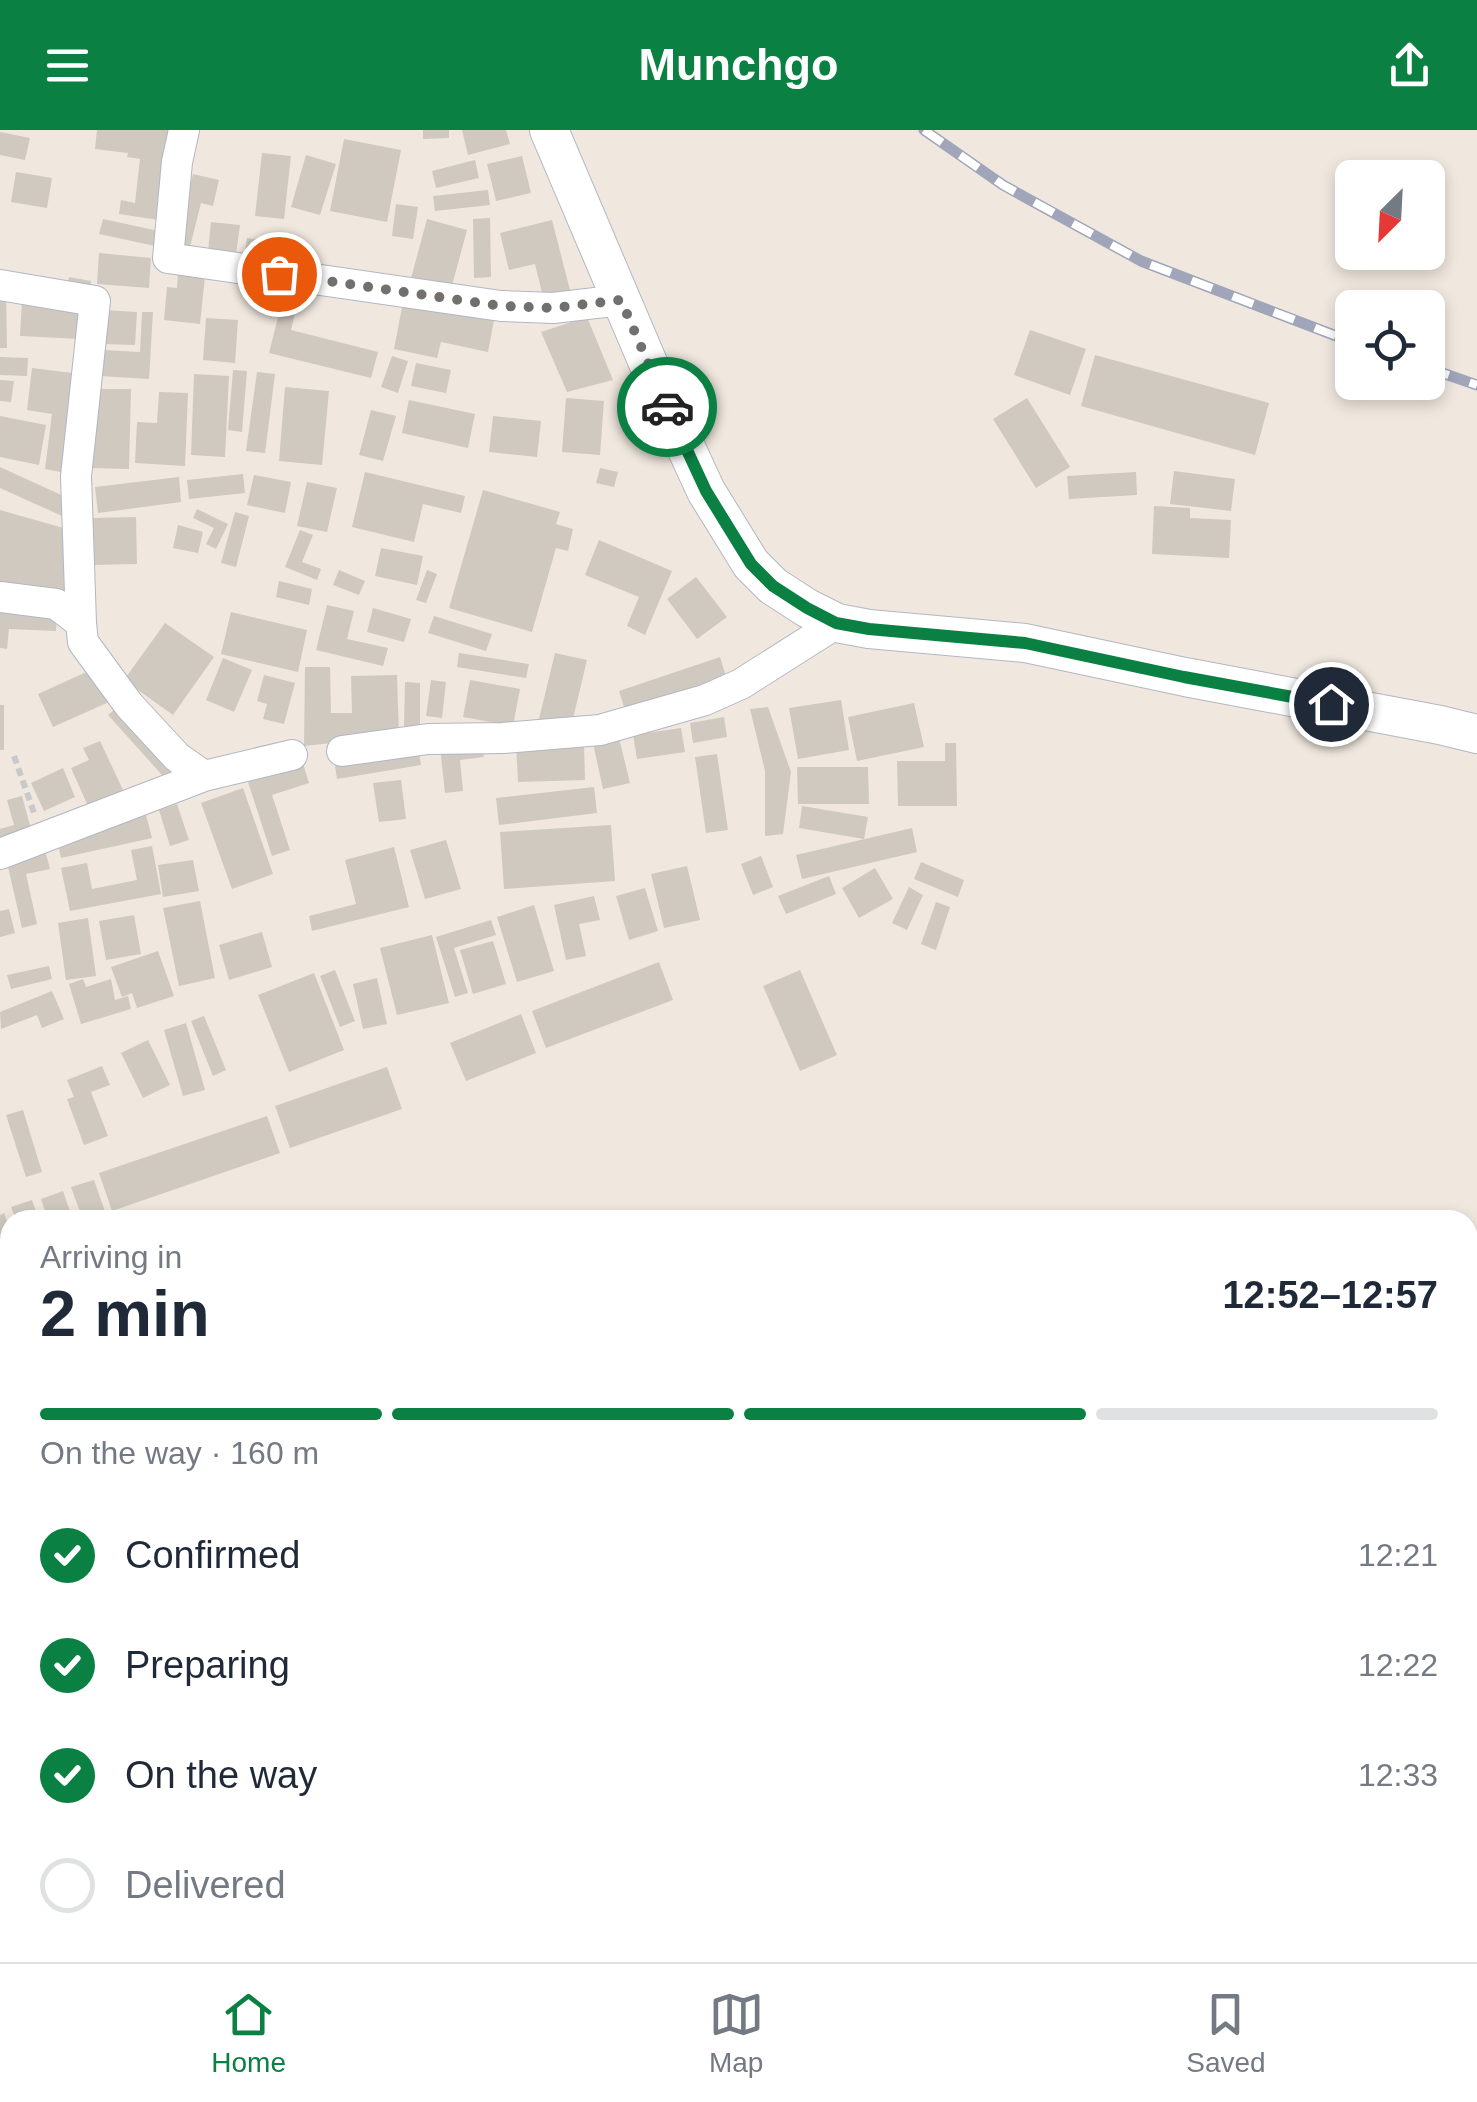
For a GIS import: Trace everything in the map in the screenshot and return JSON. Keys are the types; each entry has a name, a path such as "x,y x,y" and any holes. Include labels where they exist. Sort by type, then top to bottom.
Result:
{"street":[{"path":"184,130 168,258 501,306 553,308 621,300"},
{"path":"549,130 706,491 751,564 773,586 836,623 1025,643 1477,734"},
{"path":"0,285 96,301 76,476 83,642 129,705 178,756 204,776"},
{"path":"0,597 56,604 81,623"},
{"path":"342,751 428,739 600,730 705,700 741,684 836,623"},
{"path":"0,854 204,776 292,755"}],"path":[{"path":"14,756 43,838"}],"building":[{"path":"97,130 170,130 159,220 119,214 121,200 135,203 140,159 127,157 128,153 95,149"},
{"path":"423,130 449,130 449,138 423,139"},
{"path":"462,130 506,130 510,144 468,155"},
{"path":"0,132 30,138 25,160 0,155"},
{"path":"344,139 401,150 387,222 330,211"},
{"path":"262,153 291,156 284,219 255,216"},
{"path":"306,155 336,164 320,215 291,207"},
{"path":"522,156 531,193 496,201 487,164"},
{"path":"475,160 479,178 436,188 432,171"},
{"path":"16,172 52,178 47,208 11,202"},
{"path":"193,174 219,180 213,206 201,203 190,247 176,244"},
{"path":"488,190 490,205 435,211 433,196"},
{"path":"396,204 418,207 413,239 392,236"},
{"path":"490,218 491,277 474,278 473,219"},
{"path":"103,219 159,231 155,246 99,234"},
{"path":"427,219 467,230 450,293 410,282"},
{"path":"552,220 571,294 544,301 535,264 509,270 500,233"},
{"path":"211,222 240,225 236,254 208,251"},
{"path":"247,238 275,243 271,262 244,258"},
{"path":"99,253 151,258 149,288 97,284"},
{"path":"178,274 205,276 200,324 164,320 167,287 177,288"},
{"path":"69,277 91,281 89,295 67,291"},
{"path":"287,281 302,285 291,330 378,352 371,378 269,353"},
{"path":"0,291 6,291 7,348 0,348"},
{"path":"404,297 495,315 488,352 441,342 437,358 394,349"},
{"path":"22,300 81,304 80,339 20,336"},
{"path":"104,310 137,312 135,345 102,344"},
{"path":"142,312 153,312 149,379 100,376 102,350 140,352"},
{"path":"587,317 613,380 567,392 541,332"},
{"path":"206,318 238,320 235,363 203,360"},
{"path":"1030,330 1086,349 1070,395 1014,375"},
{"path":"1095,355 1269,403 1255,455 1081,406"},
{"path":"392,356 408,361 398,393 381,387"},
{"path":"0,357 28,358 27,376 0,375"},
{"path":"416,363 451,370 446,393 411,386"},
{"path":"32,368 80,374 66,473 45,469 52,414 27,410"},
{"path":"233,370 247,371 242,432 228,430"},
{"path":"257,372 275,374 265,453 246,451"},
{"path":"194,374 229,376 225,457 191,455"},
{"path":"0,380 14,381 11,402 0,401"},
{"path":"285,387 329,391 322,465 279,461"},
{"path":"95,389 131,389 129,469 88,468"},
{"path":"159,392 188,393 185,466 135,463 137,422 157,423"},
{"path":"566,398 604,401 600,455 562,452"},
{"path":"1027,398 1070,467 1036,488 993,419"},
{"path":"409,400 475,414 468,448 402,433"},
{"path":"371,410 396,416 383,461 359,455"},
{"path":"0,416 46,425 39,465 0,457"},
{"path":"493,416 541,421 537,457 489,452"},
{"path":"0,467 70,499 62,516 0,488"},
{"path":"600,468 618,472 614,487 596,483"},
{"path":"1174,471 1235,479 1231,511 1170,504"},
{"path":"365,472 465,496 461,513 423,504 414,542 352,527"},
{"path":"1136,472 1137,495 1069,499 1067,476"},
{"path":"243,474 245,493 189,499 187,480"},
{"path":"254,475 291,482 285,513 247,505"},
{"path":"179,477 181,502 98,513 95,487"},
{"path":"307,482 337,488 327,532 297,526"},
{"path":"483,490 560,512 556,524 573,529 568,551 556,548 532,632 449,608"},
{"path":"1154,506 1190,508 1190,518 1231,520 1229,558 1152,554"},
{"path":"197,509 228,524 216,549 206,544 214,528 193,518"},
{"path":"0,510 67,529 66,596 0,589"},
{"path":"235,512 249,516 236,567 221,563"},
{"path":"136,517 137,564 92,565 92,518"},
{"path":"178,525 203,532 198,553 173,548"},
{"path":"300,530 313,535 302,562 321,569 317,580 285,567"},
{"path":"599,540 672,571 645,635 627,626 639,597 585,575"},
{"path":"381,548 423,556 417,585 375,576"},
{"path":"339,570 365,581 359,595 333,585"},
{"path":"427,570 437,574 426,603 416,600"},
{"path":"696,577 727,617 697,639 667,599"},
{"path":"279,581 312,589 309,605 276,597"},
{"path":"327,605 354,611 347,639 388,648 383,666 316,650"},
{"path":"0,607 57,610 56,631 9,629 7,649 0,648"},
{"path":"373,608 411,619 404,642 367,632"},
{"path":"231,612 307,630 298,672 221,654"},
{"path":"434,616 492,634 486,651 428,633"},
{"path":"165,623 214,657 173,715 124,680"},
{"path":"459,653 529,664 526,678 457,667"},
{"path":"555,653 587,660 571,727 539,719"},
{"path":"720,657 726,676 625,710 619,691"},
{"path":"223,658 252,670 234,712 206,700"},
{"path":"305,667 330,667 331,713 352,713 351,676 397,675 399,736 304,746"},
{"path":"93,669 109,702 53,727 38,694"},
{"path":"264,675 295,683 284,724 263,719 267,704 257,701"},
{"path":"431,680 446,682 442,718 426,716"},
{"path":"470,680 520,689 513,726 463,717"},
{"path":"405,682 420,683 420,726 404,726"},
{"path":"841,700 849,750 798,759 789,708"},
{"path":"914,703 924,747 857,761 848,717"},
{"path":"121,704 184,774 171,785 108,715"},
{"path":"0,705 4,705 4,750 0,750"},
{"path":"768,707 791,772 783,834 765,836 765,771 750,709"},
{"path":"724,717 727,737 693,743 690,723"},
{"path":"681,728 685,752 637,759 633,735"},
{"path":"619,738 630,783 603,789 593,743"},
{"path":"100,741 123,790 88,806 71,768 89,760 83,748"},
{"path":"482,743 484,757 460,760 463,791 445,793 440,747"},
{"path":"945,743 956,743 957,806 898,806 897,761 945,761"},
{"path":"584,744 585,780 518,782 516,746"},
{"path":"418,746 421,765 337,779 334,760"},
{"path":"717,754 728,830 706,833 695,757"},
{"path":"303,764 309,783 272,795 290,850 272,856 248,782"},
{"path":"797,767 868,767 869,804 798,804"},
{"path":"63,768 75,797 44,811 31,783"},
{"path":"401,780 406,819 379,822 373,783"},
{"path":"594,787 597,813 499,825 496,798"},
{"path":"243,788 273,874 232,889 201,803"},
{"path":"22,796 34,840 0,849 0,829 14,825 7,800"},
{"path":"177,804 189,840 170,846 159,810"},
{"path":"802,806 868,817 864,839 799,828"},
{"path":"146,815 152,838 61,858 56,835"},
{"path":"611,825 615,881 504,889 500,832"},
{"path":"912,828 917,852 802,879 796,855"},
{"path":"446,840 461,889 425,899 410,850"},
{"path":"152,846 161,894 70,911 61,868 87,863 92,889 137,880 131,850"},
{"path":"394,847 409,907 312,931 309,916 356,904 345,860"},
{"path":"45,850 50,869 26,874 37,924 22,928 6,858"},
{"path":"761,856 773,887 753,895 741,864"},
{"path":"193,860 199,891 163,897 158,865"},
{"path":"921,862 964,880 958,897 914,879"},
{"path":"687,866 700,920 664,928 651,874"},
{"path":"875,868 893,899 859,918 842,888"},
{"path":"829,876 836,894 786,914 778,896"},
{"path":"909,887 923,895 907,930 892,923"},
{"path":"645,888 658,931 629,940 616,896"},
{"path":"594,896 600,920 579,924 586,956 566,960 554,905"},
{"path":"200,901 215,978 179,986 163,908"},
{"path":"936,902 950,907 936,950 921,944"},
{"path":"534,905 554,971 517,982 497,917"},
{"path":"9,909 15,933 0,937 0,911"},
{"path":"134,915 141,954 106,960 99,921"},
{"path":"88,918 96,976 66,980 58,923"},
{"path":"491,920 496,935 454,948 468,993 455,997 436,937"},
{"path":"262,932 272,967 229,980 219,945"},
{"path":"432,935 449,1003 397,1015 380,948"},
{"path":"493,941 506,984 473,994 460,950"},
{"path":"158,951 174,996 137,1008 132,993 122,997 111,967"},
{"path":"659,962 673,1000 546,1048 532,1011"},
{"path":"49,966 52,979 11,989 7,975"},
{"path":"335,970 355,1021 340,1027 320,976"},
{"path":"800,970 837,1055 800,1071 763,986"},
{"path":"314,973 344,1050 289,1072 258,995"},
{"path":"377,978 387,1024 363,1029 353,984"},
{"path":"83,979 86,987 111,979 115,1000 128,996 131,1009 81,1024 69,984"},
{"path":"52,991 64,1019 42,1028 37,1015 1,1029 0,1012"},
{"path":"521,1014 536,1053 466,1081 450,1043"},
{"path":"204,1016 226,1070 213,1076 191,1021"},
{"path":"186,1023 205,1090 183,1096 164,1030"},
{"path":"148,1040 170,1085 143,1098 121,1053"},
{"path":"102,1066 110,1085 91,1092 108,1136 84,1145 67,1099 74,1097 67,1080"},
{"path":"387,1067 402,1109 290,1148 275,1106"},
{"path":"23,1110 42,1172 26,1177 6,1115"},
{"path":"267,1116 280,1153 115,1210 99,1173"},
{"path":"94,1180 104,1210 79,1210 71,1187"},
{"path":"63,1191 70,1210 45,1210 41,1199"},
{"path":"32,1200 36,1210 12,1210 11,1207"}],"railway":[{"path":"924,130 1003,185 1141,261 1335,335"},
{"path":"1445,374 1477,385"}],"way so far":[{"path":"279,274 501,306 553,308 621,300 667,407"}],"route":[{"path":"667,407 706,491 751,564 773,586 836,623 1025,643 1331,704"}]}
